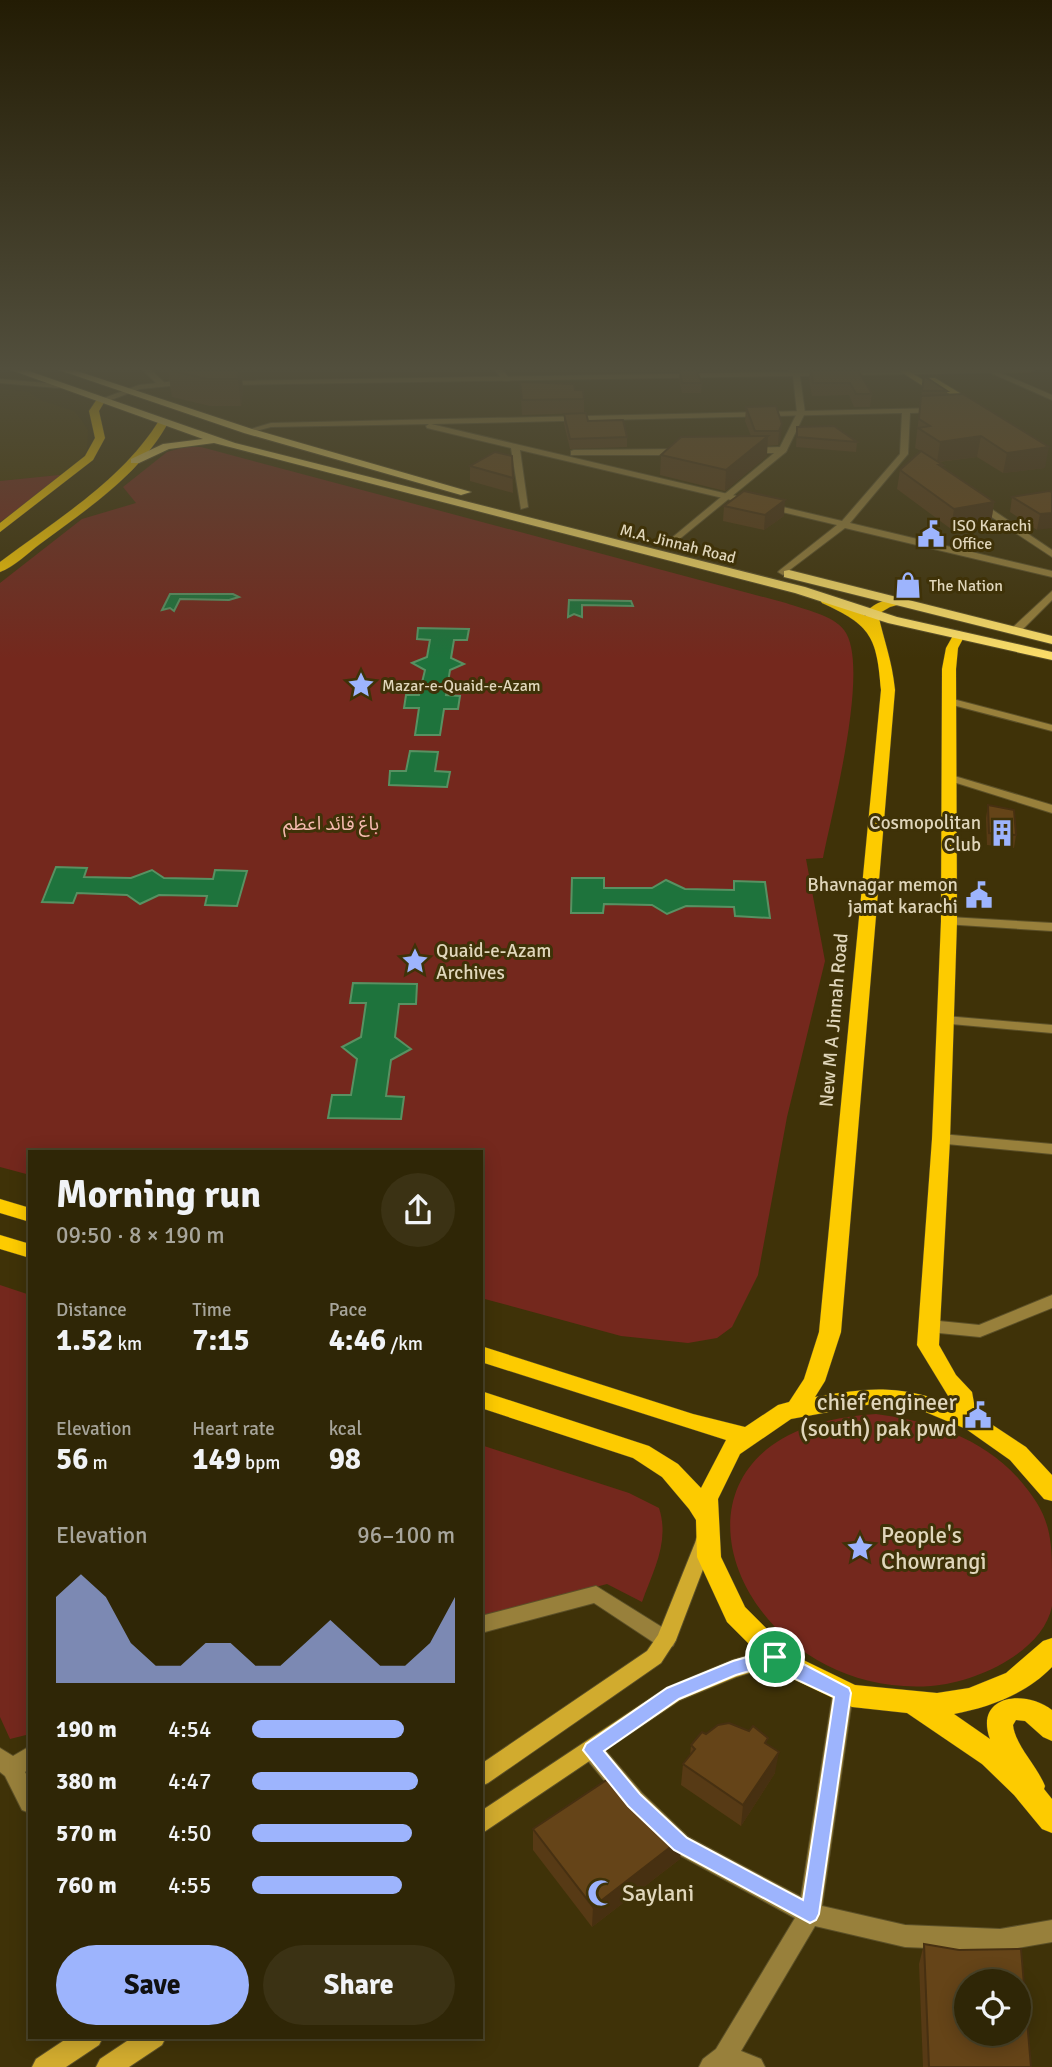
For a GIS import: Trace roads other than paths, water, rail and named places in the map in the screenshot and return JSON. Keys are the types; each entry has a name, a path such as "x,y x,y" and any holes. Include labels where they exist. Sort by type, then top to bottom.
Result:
{"highway":[{"name":"M.A. Jinnah Road","path":"315,466 807,592"},
{"name":"M.A. Jinnah Road","path":"366,466 1052,640"},
{"path":"876,614 1052,656"}],"main road":[{"path":"0,529 78,466"},
{"path":"0,568 128,466"},
{"path":"807,592 849,611 876,614 901,602"},
{"name":"New M A Jinnah Road","path":"798,1405 814,1381 823,1360 832,1319 884,764 887,681 883,643 876,614"},
{"path":"959,635 950,656 949,921 941,1139 928,1345 948,1381 964,1398 965,1418"},
{"path":"0,1206 28,1214"},
{"path":"0,1242 28,1250"},
{"path":"483,1355 693,1423 745,1436"},
{"path":"1050,1487 1011,1447 965,1418 924,1403 880,1396 838,1396 798,1405 770,1418 745,1436 725,1458 711,1484 705,1513 704,1542 712,1573 726,1602 747,1631 775,1657 799,1673 843,1693 884,1703 914,1706 952,1704 988,1695 1019,1680 1052,1649"},
{"path":"483,1400 641,1452 665,1464 684,1480 705,1513"},
{"path":"483,1775 654,1657 666,1640 704,1542"},
{"path":"483,1823 673,1694 733,1668 775,1657"},
{"path":"914,1706 971,1739 1044,1810"},
{"path":"1044,1810 1030,1780 1002,1740 998,1726 1002,1715 1018,1707 1036,1712 1052,1729"},
{"path":"44,2067 88,2039"},
{"path":"108,2067 151,2039"}],"street":[{"path":"518,466 524,507"},
{"path":"608,466 1052,574"},
{"path":"671,543 763,466"},
{"path":"783,572 844,523 893,466"},
{"path":"972,500 1052,554"},
{"path":"1016,631 1052,594"},
{"path":"949,701 1052,728"},
{"path":"951,778 1052,809"},
{"path":"949,921 1052,927"},
{"path":"945,1020 1052,1029"},
{"path":"941,1139 1052,1149"},
{"path":"929,1326 980,1331 1052,1301"},
{"path":"483,1624 596,1594 666,1640"},
{"path":"753,2067 718,2062 810,1914 843,1693"},
{"path":"592,1750 634,1800 680,1844 810,1914 905,1936 1000,1940 1052,1931"},
{"path":"28,1757 6,1763 28,1800"}],"place":[{"name":"ISO Karachi Office","path":"931,534"},
{"name":"The Nation","path":"908,585"},
{"name":"Mazar-e-Quaid-e-Azam","path":"361,685"},
{"name":"Cosmopolitan Club","path":"1002,833"},
{"name":"Bhavnagar memon jamat karachi","path":"979,895"},
{"name":"Quaid-e-Azam Archives","path":"415,961"},
{"name":"chief engineer (south) pak pwd","path":"978,1415"},
{"name":"People's Chowrangi","path":"860,1548"},
{"name":"Saylani","path":"601,1893"}],"park label":[{"name":"باغ قائد اعظم","path":"331,823"}]}
